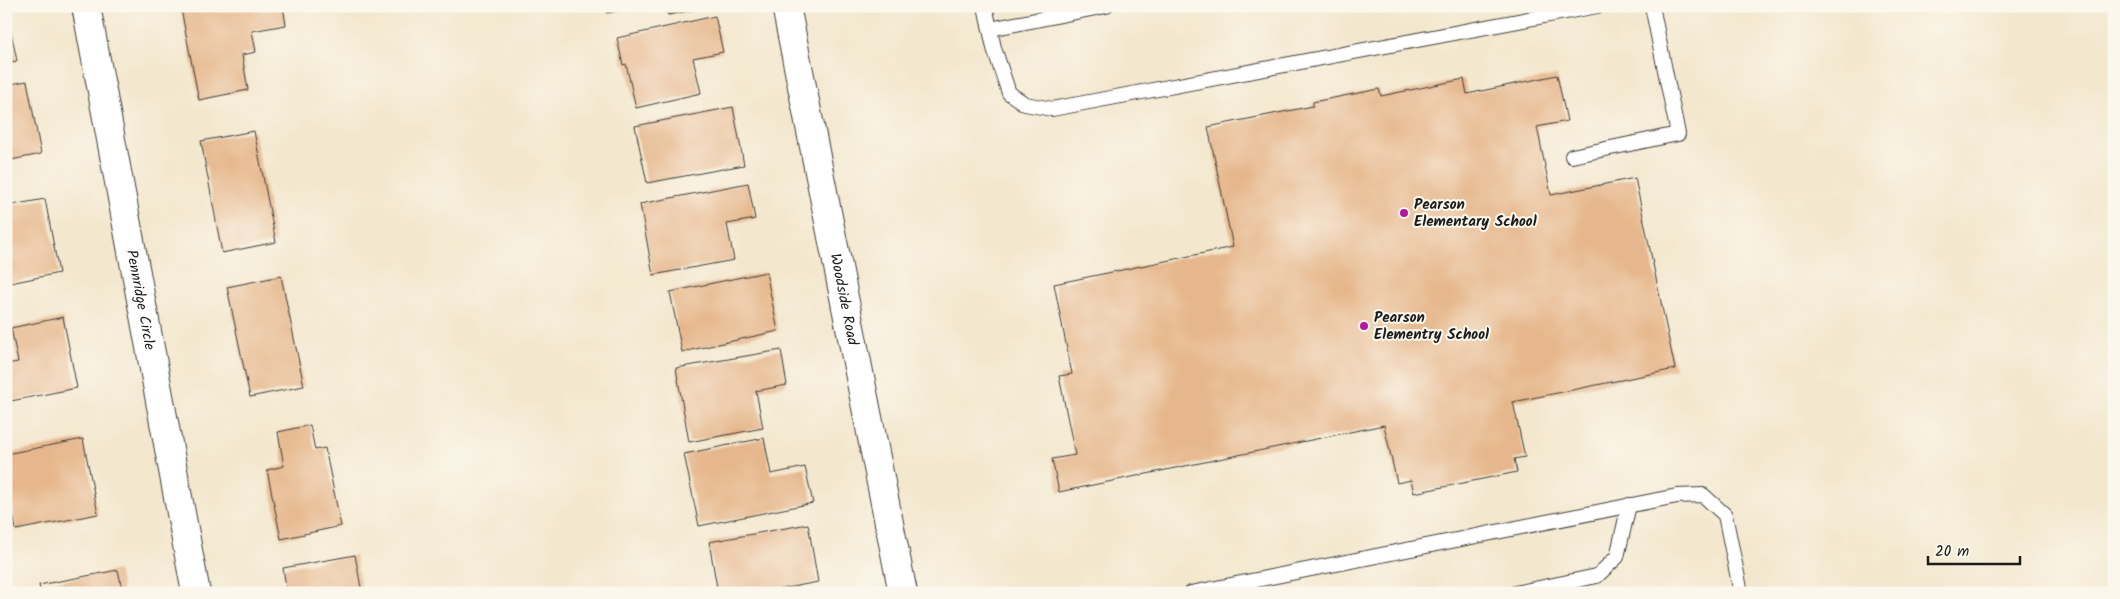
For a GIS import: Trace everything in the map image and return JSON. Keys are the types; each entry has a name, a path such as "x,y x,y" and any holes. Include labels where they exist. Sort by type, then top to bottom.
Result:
{"street":[{"name":"Pennridge Circle","path":"86,6 196,593"},
{"name":"Woodside Road","path":"786,6 903,593"}],"lane":[{"path":"985,6 994,48 1009,94 1025,104 1052,109 1597,6"},
{"path":"990,28 1106,6"},
{"path":"1572,156 1678,134 1652,6"},
{"path":"1191,593 1629,505 1677,496 1703,495 1725,515 1741,593"},
{"path":"1515,593 1597,576 1617,557 1629,505"}],"building":[{"path":"194,6 283,6 286,25 252,31 256,52 242,55 248,90 199,100 181,9"},
{"path":"605,6 636,6 636,7 607,13"},
{"path":"666,6 708,6 708,7 668,15"},
{"path":"6,8 17,61 6,63"},
{"path":"715,16 723,52 693,58 701,93 636,108 626,64 623,65 617,38"},
{"name":"Pearson Elementry School","path":"1557,75 1567,121 1537,127 1551,195 1635,178 1675,369 1513,402 1525,457 1514,459 1517,472 1414,493 1411,480 1397,483 1384,425 1059,492 1052,459 1075,455 1059,376 1072,374 1054,284 1233,247 1208,127 1313,106 1313,102 1379,89 1381,96 1464,79 1467,94"},
{"path":"27,81 41,154 6,161 6,85"},
{"path":"733,107 744,165 647,183 635,126"},
{"path":"254,131 276,242 222,253 201,141"},
{"path":"748,183 755,219 727,224 734,260 653,275 640,204"},
{"path":"45,199 59,273 6,284 6,206"},
{"path":"766,272 778,331 682,352 670,292"},
{"path":"281,276 304,386 250,397 227,287"},
{"path":"63,317 77,388 6,402 6,364 18,362 11,328"},
{"path":"781,350 787,385 756,391 763,428 689,442 676,368"},
{"path":"310,425 315,450 325,448 341,526 281,539 267,470 284,466 278,432"},
{"path":"764,438 771,474 805,467 813,503 699,526 684,454"},
{"path":"83,439 98,514 16,530 6,478 6,454"},
{"path":"808,524 818,582 760,593 718,593 709,542"},
{"path":"355,555 362,593 287,593 283,568"},
{"path":"118,570 123,593 41,593 39,585"}],"place":[{"name":"Pearson Elementary School","path":"1404,213"},
{"name":"Pearson Elementry School","path":"1364,326"}]}
